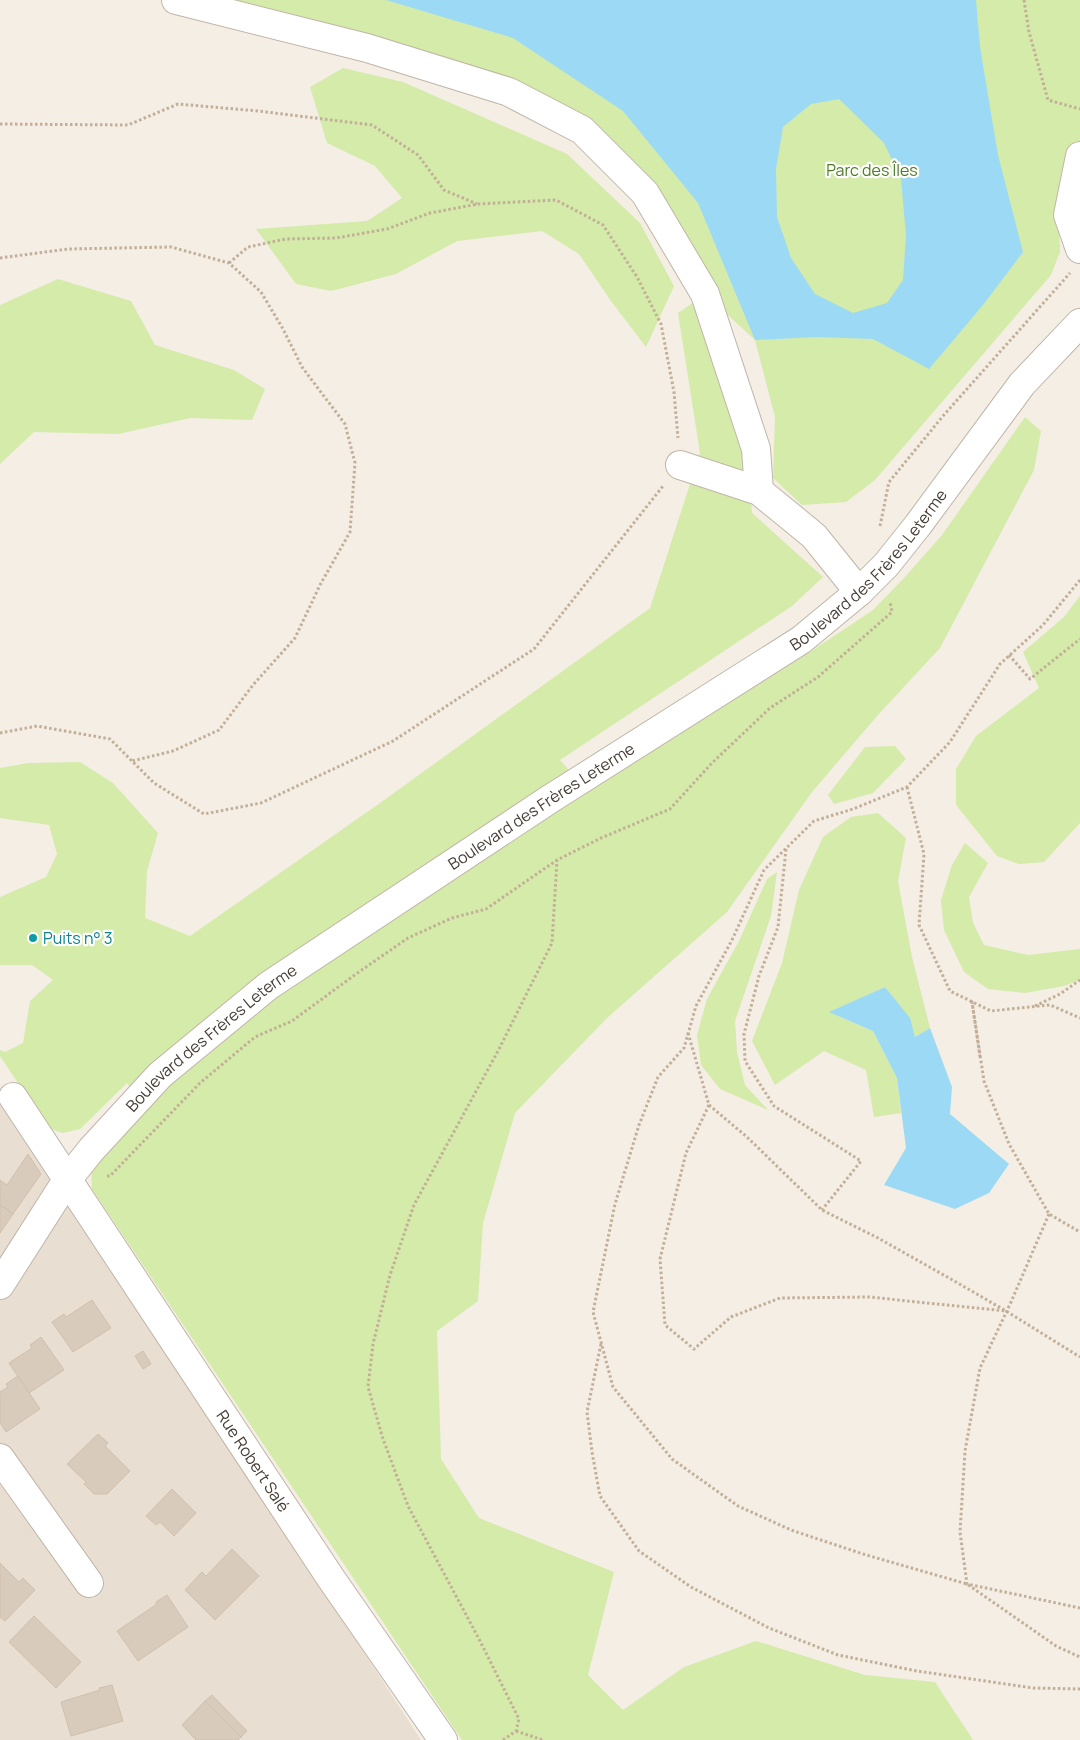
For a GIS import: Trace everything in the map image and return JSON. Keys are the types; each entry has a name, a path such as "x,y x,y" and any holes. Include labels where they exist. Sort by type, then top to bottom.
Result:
{"street":[{"path":"176,0 367,48 509,92 582,130 645,193 705,294 756,449 759,491"},
{"path":"1079,247 1068,215 1080,156"},
{"name":"Boulevard des Frères Leterme","path":"0,1285 67,1180 160,1075 268,986 550,798 801,640 859,592 886,565 918,525 1022,384 1076,334"},
{"path":"680,465 759,491 814,536 859,592"},
{"name":"Rue Robert Salé","path":"13,1097 330,1577 443,1740"},
{"path":"0,1458 89,1583"}],"path":[{"path":"1024,0 1029,32 1048,100 1080,109"},
{"path":"0,124 128,125 178,104 258,111 372,125 418,156 444,190 478,204"},
{"path":"0,733 37,726 110,739 154,782 204,814 261,803 393,740 534,649 680,465 674,392 661,324 636,277 603,225 556,200 478,204 430,213 387,229 336,238 286,239 248,247 230,262"},
{"path":"0,258 68,249 171,247 230,262 261,292 283,329 302,367 345,424 354,463 350,532 320,585 295,638 253,685 219,730 173,751 132,761"},
{"path":"1080,580 1043,625 1000,664 950,742 907,787 814,821 764,870 732,940 696,1006 684,1048 658,1077 639,1125 615,1204 593,1312 613,1387 672,1459 738,1506 791,1530 863,1554 967,1584 1080,1608"},
{"path":"1010,655 1030,679 1080,639"},
{"path":"907,787 924,854 919,925 950,991 991,1011 1050,1006 1080,1018"},
{"path":"786,849 778,927 760,976 744,1034 745,1061 774,1106 861,1161 822,1210"},
{"path":"67,1180 110,1176 200,1083 255,1037 292,1021 408,938 452,918 486,909 557,860 552,943 498,1051 414,1205 390,1275 373,1344 368,1388 383,1439 408,1506 479,1638 519,1719 516,1731 503,1740"},
{"path":"1033,1007 1060,994 1080,980"},
{"path":"972,1002 980,1057"},
{"path":"972,1002 984,1082 1009,1144 1049,1214 1080,1232"},
{"path":"688,1032 709,1105 747,1137 822,1210 878,1238 1006,1311 1080,1357"},
{"path":"709,1105 686,1153 660,1259 665,1325 694,1349 732,1317 780,1298 869,1297 1006,1311"},
{"path":"1049,1214 980,1368 966,1451 960,1532 967,1584 1056,1646 1080,1657"},
{"path":"601,1342 587,1412 592,1452 600,1496 639,1551 690,1587 769,1628 838,1655 917,1670 1033,1688 1080,1689"},
{"path":"516,1731 543,1740"}],"shaded area":[{"path":"0,1094 421,1740 0,1740"}],"green space":[{"name":"Parc des Îles","path":"176,0 1080,0 1080,209 1059,227 1060,252 1051,275 875,480 846,502 802,505 773,478 775,417 755,340 705,294 645,193 509,92"},
{"path":"343,68 403,82 567,154 640,223 674,286 646,347 611,301 579,254 542,231 457,241 396,274 331,291 296,284 256,229 367,221 402,198 375,166 327,143 310,87"},
{"path":"58,279 131,301 155,345 234,370 265,389 252,420 190,418 118,434 34,432 0,464 0,305"},
{"path":"700,298 749,467 752,513 823,577 792,606 560,760 588,792 801,658 873,610 942,535 1025,417 1041,431 1034,470 940,648 877,716 812,792 727,912 607,1018 515,1113 483,1223 478,1301 437,1331 441,1459 479,1518 614,1572 588,1675 623,1710 684,1667 756,1641 865,1675 935,1682 973,1740 462,1740 92,1189 91,1165 144,1109 127,1083 80,1129 63,1133 48,1128 0,1056 0,1050 5,1052 23,1043 30,1001 53,980 32,965 0,965 0,897 46,877 57,854 49,825 0,818 0,768 28,763 80,762 113,783 158,833 147,871 145,918 190,936 380,803 650,608 700,453 678,313"},
{"path":"1080,596 1080,823 1044,862 1019,864 997,856 956,805 956,769 976,736 1039,688 1023,652 1064,617"},
{"path":"895,746 906,759 873,793 834,804 828,795 865,747"},
{"path":"878,813 906,838 898,881 912,957 930,1028 915,1037 885,987 830,1012 873,1031 897,1078 901,1113 874,1117 866,1070 824,1051 775,1085 752,1041 782,963 799,890 823,837 851,817"},
{"path":"965,843 988,863 969,897 973,923 984,945 1028,955 1080,949 1080,980 1064,986 1025,993 988,989 964,972 944,930 941,900 952,865"},
{"path":"777,872 771,916 735,1021 737,1052 745,1085 768,1110 720,1089 701,1065 697,1035 707,999 739,941 767,879"}],"water":[{"path":"386,0 976,0 980,47 998,155 1023,252 983,305 929,369 873,339 817,337 755,340 698,203 623,111 513,38","holes":["839,99 884,143 901,179 906,235 903,280 887,303 853,313 815,294 791,258 777,217 776,169 783,127 811,104"]},
{"path":"885,987 910,1018 915,1037 930,1028 952,1087 950,1114 1009,1164 989,1193 955,1209 884,1185 906,1148 897,1078 873,1031 829,1012"}],"building":[{"path":"28,1154 41,1174 13,1214 0,1205 0,1180 7,1185"},
{"path":"0,1205 13,1214 0,1233"},
{"path":"92,1300 111,1328 73,1352 52,1322 64,1314 66,1317"},
{"path":"41,1337 64,1370 29,1393 9,1363 32,1348 30,1345"},
{"path":"143,1351 151,1364 143,1369 135,1356"},
{"path":"18,1376 40,1409 6,1432 0,1423 0,1392 8,1387 6,1384"},
{"path":"98,1434 108,1443 105,1446 130,1471 107,1494 94,1494 84,1484 86,1482 67,1464"},
{"path":"172,1489 196,1513 174,1536 160,1522 156,1525 146,1516"},
{"path":"232,1549 259,1576 215,1620 185,1590 202,1572 206,1576"},
{"path":"0,1563 19,1582 23,1578 35,1590 5,1621 0,1617"},
{"path":"167,1595 188,1627 138,1661 117,1631"},
{"path":"34,1616 81,1662 56,1688 9,1642"},
{"path":"112,1685 123,1721 71,1736 61,1702"},
{"path":"212,1695 247,1731 241,1737 205,1701"},
{"path":"205,1701 241,1737 238,1740 196,1740 182,1725"}],"place":[{"name":"Puits n° 3","path":"33,938"}]}
